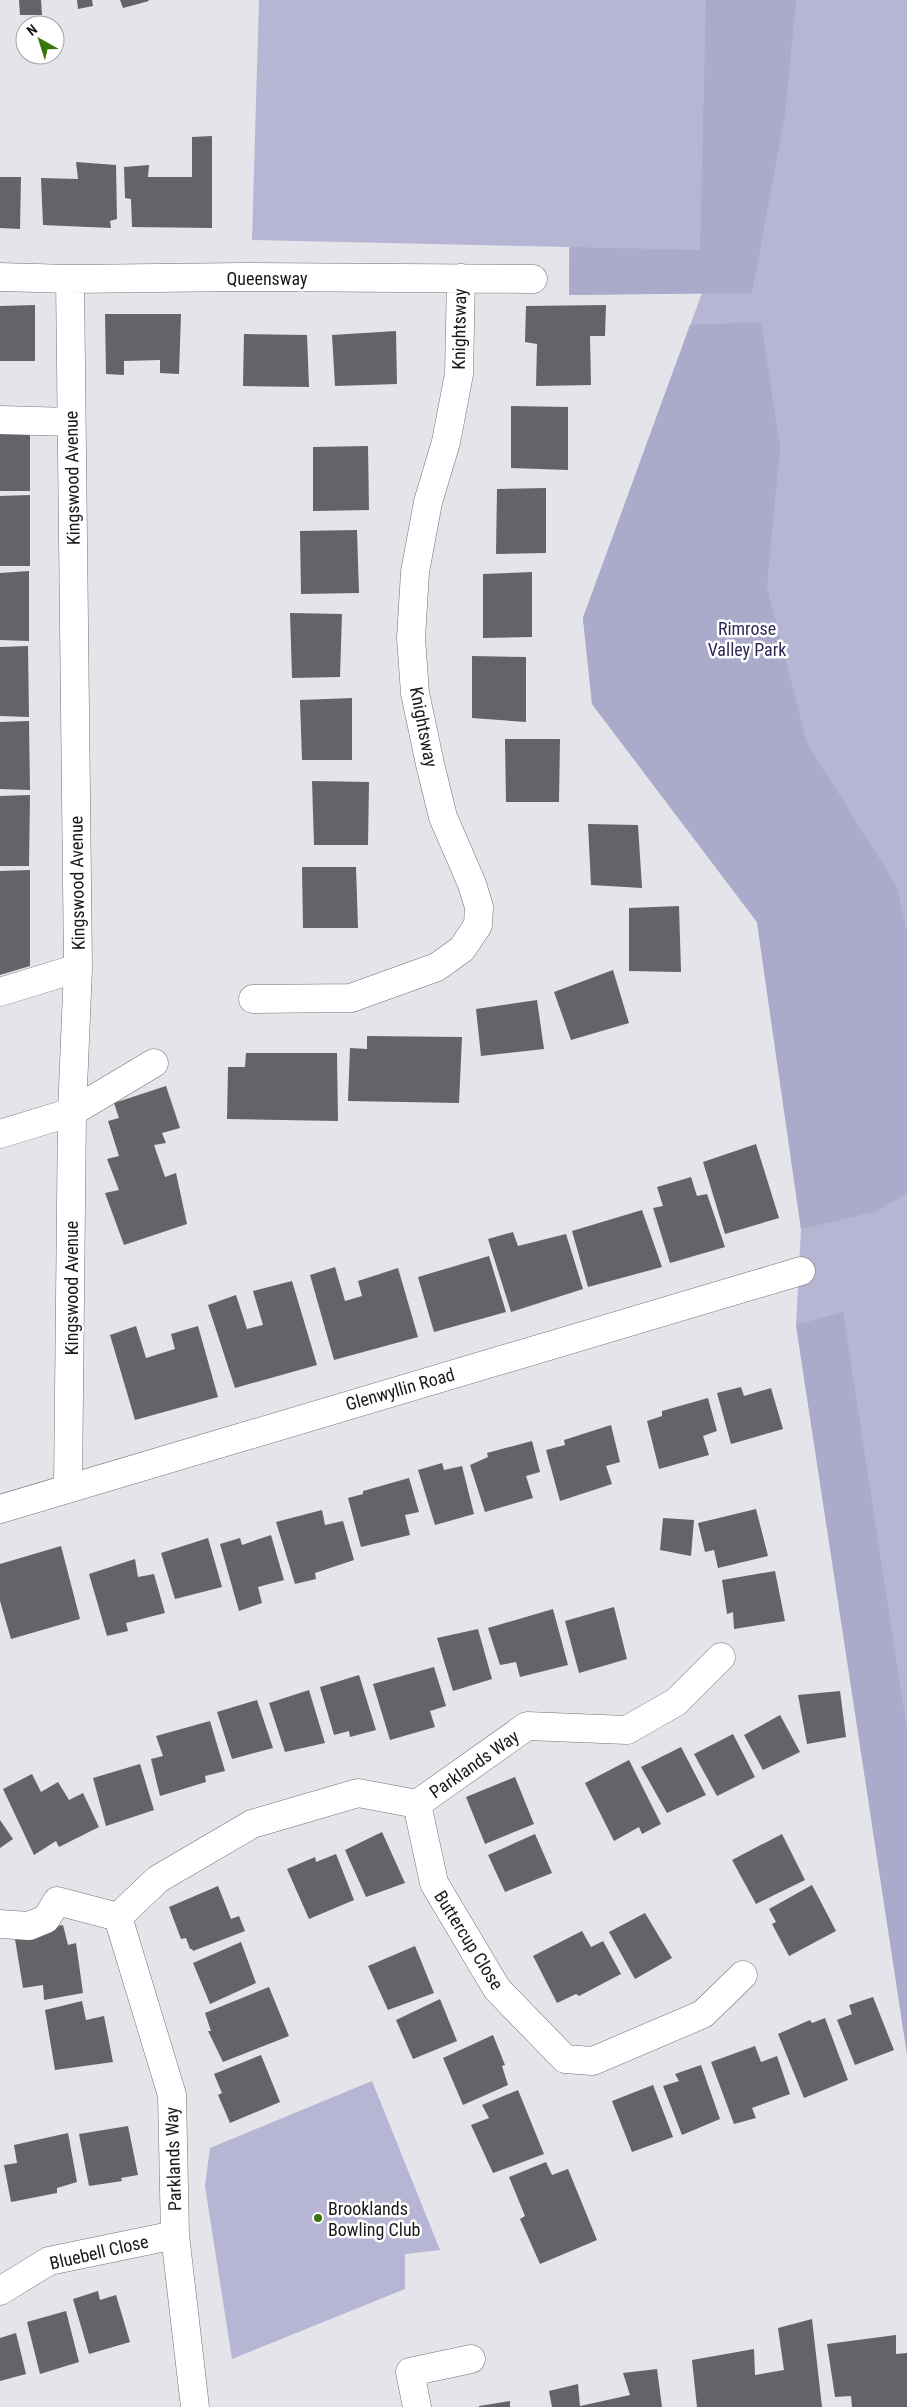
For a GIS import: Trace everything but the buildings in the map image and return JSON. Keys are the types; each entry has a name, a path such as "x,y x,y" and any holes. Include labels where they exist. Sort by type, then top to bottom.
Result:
{"street":[{"name":"Queensway","path":"0,277 70,279 534,279"},
{"name":"Knightsway","path":"253,999 351,998 437,967 462,948 478,925 479,907 472,884 443,817 430,764 415,693 411,638 415,572 428,502 446,442 459,374 461,278"},
{"name":"Kingswood Avenue","path":"68,1488 72,1112 78,968 70,279"},
{"path":"0,420 71,422"},
{"path":"0,992 78,968"},
{"path":"0,1134 72,1112 154,1064"},
{"name":"Glenwyllin Road","path":"0,1509 801,1271"},
{"name":"Parklands Way","path":"195,2407 175,2235 172,2095 118,1917 158,1879 252,1824 358,1793 417,1804 527,1726 627,1730 676,1702 721,1657"},
{"name":"Buttercup Close","path":"417,1804 434,1883 497,1989 565,2059 593,2061 703,2014 744,1975"},
{"path":"0,1924 29,1926 46,1919 57,1901 118,1917"},
{"name":"Bluebell Close","path":"0,2291 49,2261 175,2235"},
{"path":"418,2407 410,2372 471,2359"}],"green space":[{"name":"Rimrose Valley Park","path":"259,0 907,0 907,2054 796,1325 801,1229 757,922 592,704 583,618 702,293 569,295 569,247 252,240"},
{"path":"706,0 796,0 785,115 752,293 569,295 570,247 700,250"},
{"path":"761,322 780,447 767,587 807,743 897,887 907,934 907,1193 878,1211 801,1229 757,922 592,704 583,618 690,325"},
{"path":"843,1312 907,1730 907,2054 796,1325"},
{"name":"Brooklands Bowling Club","path":"372,2081 440,2250 405,2254 405,2289 232,2359 205,2186 210,2148"}],"place":[{"name":"Brooklands Bowling Club","path":"318,2218"}]}
